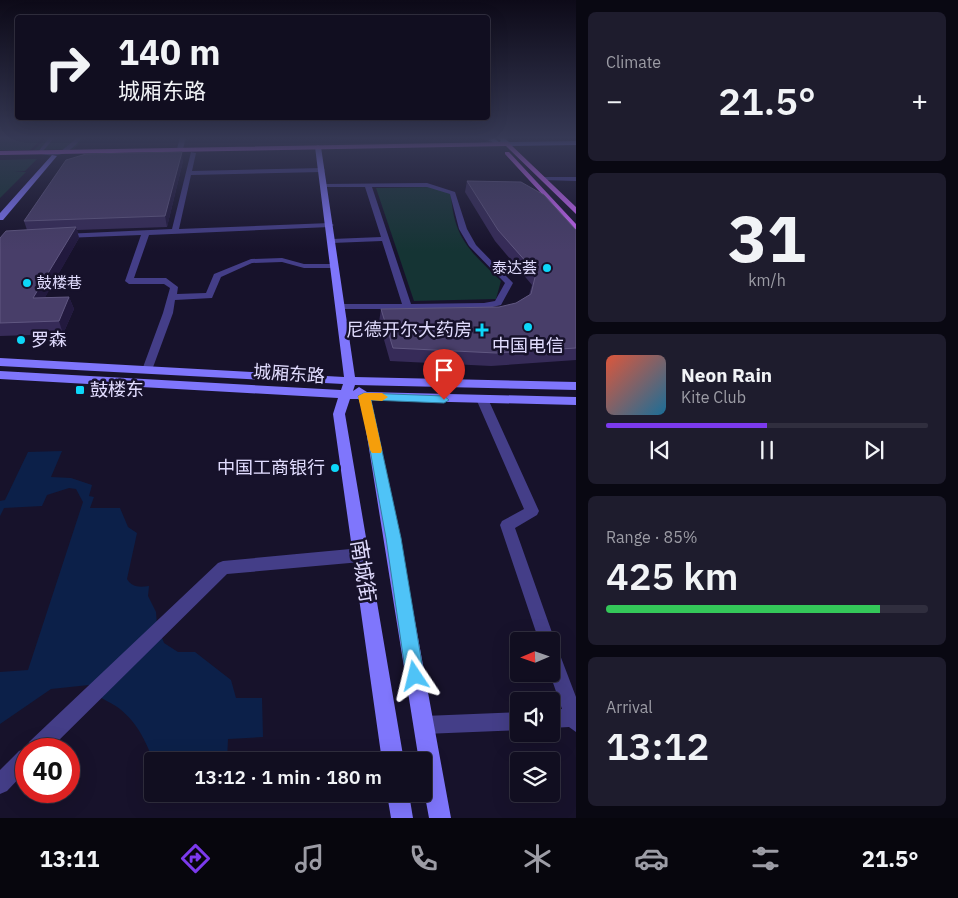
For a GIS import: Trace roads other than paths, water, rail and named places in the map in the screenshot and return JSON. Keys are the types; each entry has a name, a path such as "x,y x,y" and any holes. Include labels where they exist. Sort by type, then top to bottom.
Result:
{"main road":[{"path":"531,175 576,229"},
{"path":"540,175 576,212"}],"street":[{"path":"0,218 4,210 38,175"},
{"path":"175,230 188,175"},
{"name":"南城街","path":"323,175 341,307 347,388 340,414 392,752"},
{"path":"544,179 576,179"},
{"path":"324,185 427,185 453,193 463,230 473,246 509,283 498,303 484,306 341,307"},
{"path":"368,185 407,306"},
{"path":"60,236 330,225"},
{"path":"146,232 129,281 166,281 174,287 147,370"},
{"path":"332,241 385,239"},
{"path":"172,297 209,296 217,276 251,261 282,260 304,266 334,266"},
{"name":"城厢东路","path":"0,362 147,370 347,388"},
{"name":"城厢东路","path":"0,374 347,388 576,386"},
{"name":"南城街","path":"347,388 364,396 369,411 394,538 440,818"},
{"path":"364,396 484,401 576,401"},
{"path":"484,401 532,511 507,525 544,632"},
{"path":"47,738 223,568 360,555"},
{"path":"560,678 575,721 560,720"},
{"path":"424,726 510,721"},
{"path":"0,784 15,769"},
{"path":"399,802 402,818"}],"water":[{"path":"62,451 51,477 71,478 92,485 89,496 94,497 90,508 120,508 128,527 137,533 127,579 139,587 149,586 148,596 156,612 157,625 164,643 178,652 195,652 231,680 236,698 262,698 263,737 228,739 227,752 150,752 132,721 120,709 97,694 89,685 51,689 0,724 0,672 28,670 83,502 76,489 69,488 47,495 42,506 4,508 0,516 0,501 5,500 28,452"}],"place":[{"name":"泰达荟","path":"547,268"},
{"name":"鼓楼巷","path":"27,283"},
{"name":"中国电信","path":"528,327"},
{"name":"尼德开尔大药房","path":"482,330"},
{"name":"罗森","path":"21,340"},
{"name":"鼓楼东","path":"80,390"},
{"name":"中国工商银行","path":"335,468"}]}
